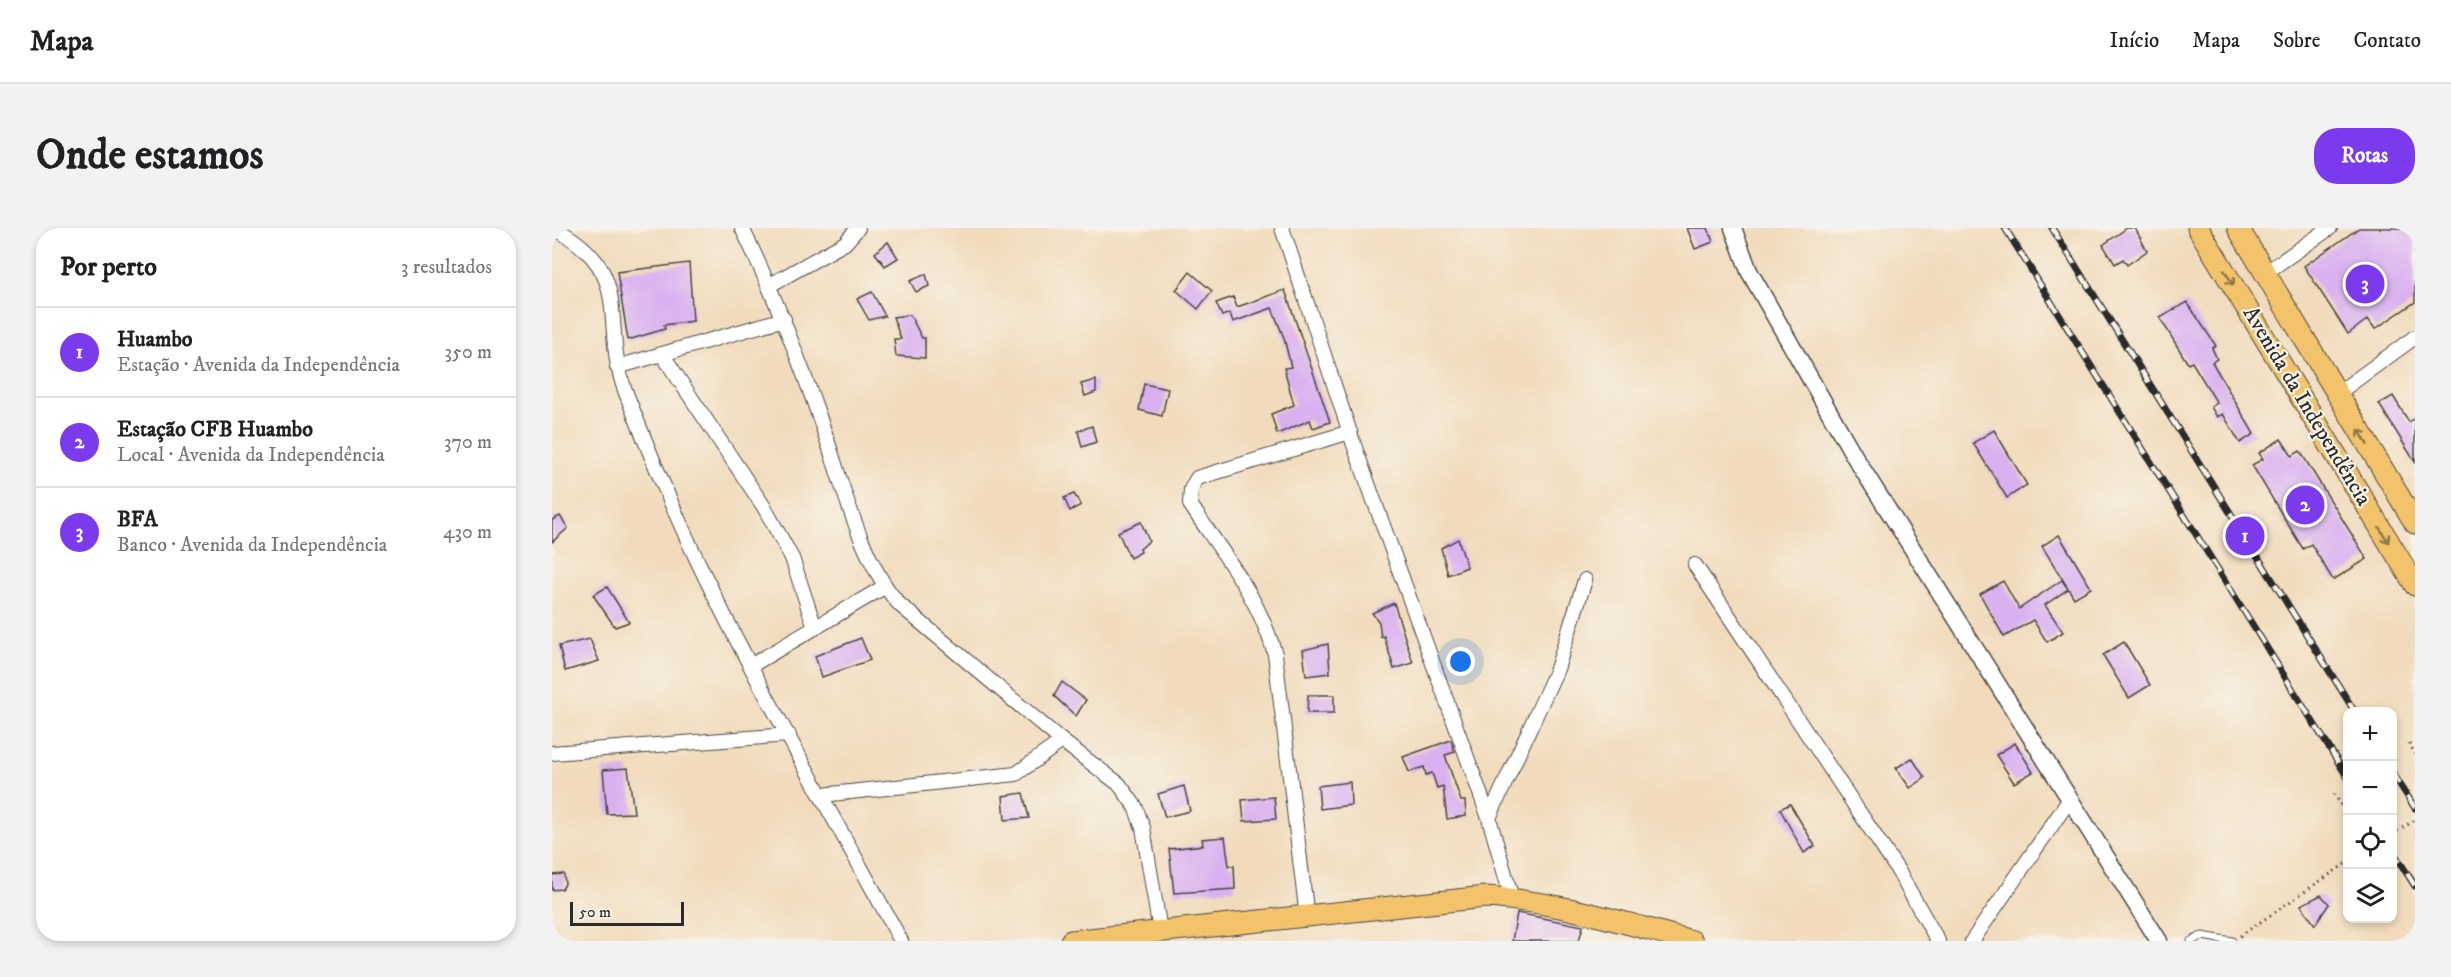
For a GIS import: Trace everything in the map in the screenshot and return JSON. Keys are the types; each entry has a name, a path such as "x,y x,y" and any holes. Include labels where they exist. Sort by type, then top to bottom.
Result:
{"main road":[{"name":"Avenida da Independência","path":"2198,228 2305,400 2354,486 2415,585"},
{"name":"Avenida da Independência","path":"2238,228 2415,523"},
{"path":"2354,486 2381,468"},
{"path":"1071,941 1307,917 1455,899 1512,899 1583,912 1692,941"}],"street":[{"path":"554,228 571,237 594,256 609,284 618,367 660,480 698,562 901,941"},
{"path":"742,228 784,319 854,514 884,587 900,605 1062,741 1119,784 1135,806 1143,828 1160,931"},
{"path":"770,285 845,243 858,228"},
{"path":"1282,228 1350,432 1489,818 1512,899"},
{"path":"1733,228 1749,271 1850,449 2159,941"},
{"path":"2265,273 2330,228"},
{"path":"618,367 784,319"},
{"path":"2338,393 2415,337"},
{"path":"662,354 770,517 792,558 814,628"},
{"path":"1307,917 1275,654 1265,621 1250,591 1190,504 1191,489 1197,478 1350,432"},
{"path":"1695,565 1897,869 1938,941"},
{"path":"1489,818 1557,669 1585,580"},
{"path":"752,665 884,587"},
{"path":"552,753 789,735"},
{"path":"822,795 1016,774 1062,741"},
{"path":"1972,941 2070,799"}],"lane":[{"path":"2191,941 2202,936 2233,941"}],"path":[{"path":"2409,743 2415,754"},
{"path":"2334,794 2343,808"},
{"path":"2397,831 2415,820"},
{"path":"2233,941 2343,865"}],"building":[{"path":"1687,228 1708,228 1713,242 1695,249"},
{"path":"2127,228 2135,228 2147,251 2127,265 2123,259 2115,264 2103,245"},
{"path":"2359,228 2405,228 2415,242 2415,302 2375,329 2368,319 2348,334 2304,266"},
{"path":"888,242 898,258 885,266 875,253"},
{"path":"689,263 693,321 664,325 665,329 628,340 617,272"},
{"path":"1190,272 1212,291 1198,309 1176,290"},
{"path":"926,274 929,286 916,292 910,281"},
{"path":"1285,290 1330,422 1313,428 1310,420 1277,434 1271,414 1294,405 1284,368 1291,367 1284,338 1272,308 1233,322 1230,313 1222,316 1216,303 1233,297 1237,307"},
{"path":"872,292 885,316 869,320 857,299"},
{"path":"2187,302 2216,346 2212,348 2217,359 2212,362 2254,434 2240,443 2223,414 2217,417 2211,407 2217,403 2192,362 2188,364 2160,318"},
{"path":"910,315 922,338 925,338 925,358 896,356 894,339 901,339 893,317"},
{"path":"1096,380 1096,392 1085,396 1081,384"},
{"path":"1144,384 1168,389 1162,416 1139,410"},
{"path":"2393,396 2409,422 2415,418 2415,462 2379,404"},
{"path":"1092,426 1096,442 1082,447 1078,431"},
{"path":"1994,430 2027,485 2007,498 1973,443"},
{"path":"2281,439 2292,456 2300,451 2367,559 2333,580 2311,544 2303,549 2252,465 2263,459 2259,453"},
{"path":"1074,494 1081,505 1070,511 1064,498"},
{"path":"560,516 568,528 552,542 552,520"},
{"path":"1141,522 1149,541 1140,549 1141,552 1130,558 1118,532"},
{"path":"2059,535 2091,588 2074,598 2042,546"},
{"path":"1458,539 1467,567 1448,575 1441,548"},
{"path":"2062,580 2068,589 2045,605 2063,632 2047,642 2033,620 2004,637 1980,594 2003,581 2019,609"},
{"path":"607,587 629,622 615,627 593,595"},
{"path":"1394,603 1413,663 1394,669 1384,636 1381,637 1379,622 1372,613"},
{"path":"861,638 870,660 822,677 815,656"},
{"path":"590,639 599,661 565,671 559,646"},
{"path":"2124,642 2150,685 2129,698 2103,655"},
{"path":"1328,644 1330,673 1306,676 1303,650"},
{"path":"1062,682 1086,700 1076,716 1054,696"},
{"path":"1308,695 1334,695 1334,713 1307,713"},
{"path":"1451,740 1455,752 1445,755 1461,801 1465,801 1466,816 1447,819 1443,786 1437,788 1432,773 1426,775 1424,767 1409,772 1403,757"},
{"path":"2015,743 2033,772 2014,783 1996,755"},
{"path":"1912,758 1925,778 1910,788 1896,768"},
{"path":"628,768 634,813 607,814 603,770"},
{"path":"1350,782 1351,805 1320,809 1318,786"},
{"path":"1184,786 1190,811 1165,817 1158,794"},
{"path":"1023,793 1029,818 1005,820 1003,796"},
{"path":"1274,797 1276,819 1244,821 1242,800"},
{"path":"1790,804 1815,846 1804,853 1780,809"},
{"path":"1225,837 1229,866 1234,866 1235,889 1174,893 1169,849 1203,845 1202,839"},
{"path":"564,874 565,884 562,889 552,890 552,875"},
{"path":"2321,895 2329,904 2315,925 2301,905"},
{"path":"1517,913 1583,926 1579,941 1512,941"}],"railway":[{"path":"2005,228 2343,770"},
{"path":"2052,228 2352,707"},
{"path":"2397,780 2415,808"},
{"path":"2397,858 2415,886"}],"place":[{"name":"BFA","path":"2365,284"},
{"name":"Estação CFB Huambo","path":"2305,505"},
{"name":"Huambo","path":"2245,536"}]}
